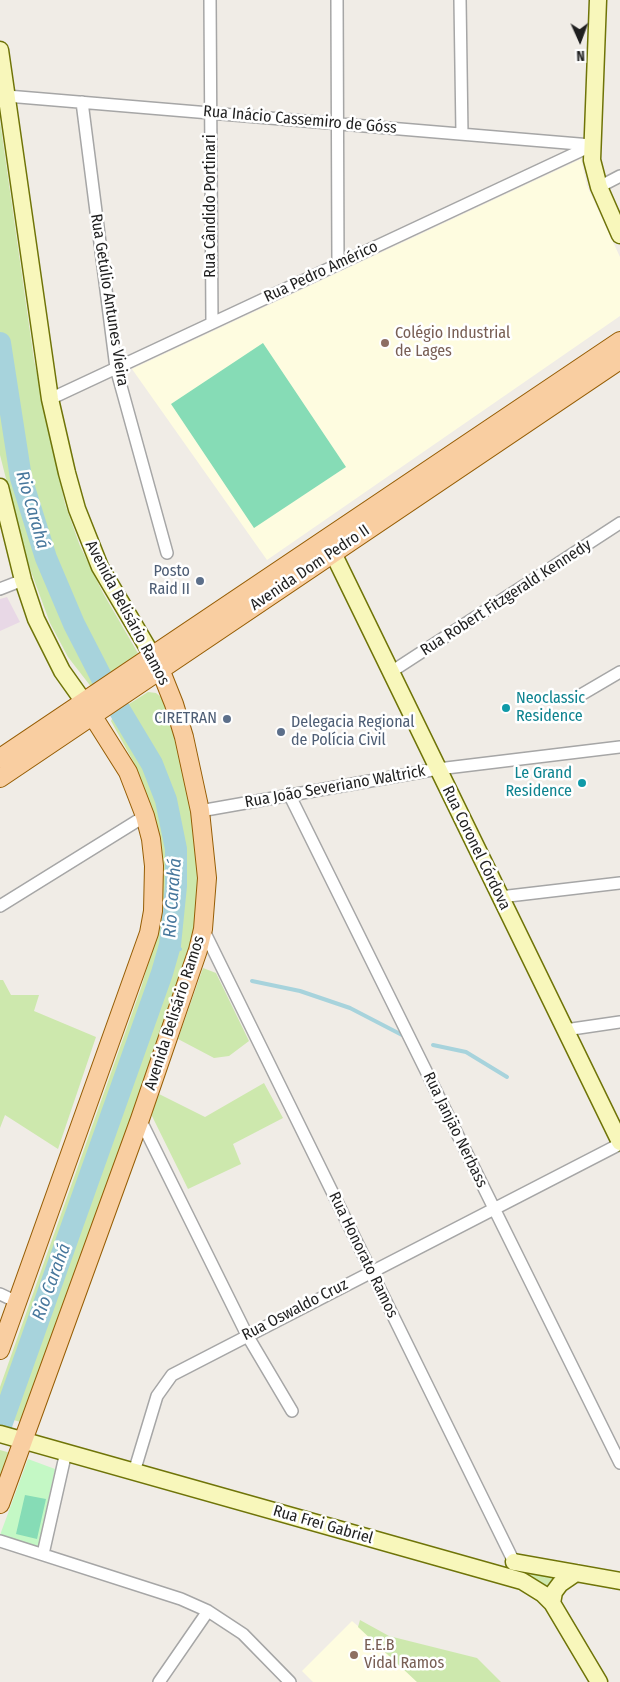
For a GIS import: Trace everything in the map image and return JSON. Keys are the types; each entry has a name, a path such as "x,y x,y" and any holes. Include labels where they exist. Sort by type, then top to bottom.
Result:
{"main road":[{"path":"598,0 592,160 599,187 620,235"},
{"name":"Avenida Belisário Ramos","path":"0,50 50,398 67,473 89,544 114,594 156,662 184,737 200,811 207,878 203,929 198,950 140,1118 13,1438 0,1504"},
{"name":"Avenida Dom Pedro II","path":"0,778 92,706 620,341"},
{"name":"Avenida Dom Pedro II","path":"156,662 332,553 620,360"},
{"path":"0,487 23,580 49,647 92,706 128,772 145,816 151,839 154,866 153,911 148,933 0,1350"},
{"name":"Rua Coronel Córdova","path":"332,553 620,1143"},
{"name":"Avenida Dom Pedro II","path":"0,758 92,706"},
{"name":"Rua Frei Gabriel","path":"13,1438 522,1581 543,1594 552,1603 599,1682"},
{"path":"514,1562 620,1582"},
{"name":"Rua Honorato Ramos","path":"514,1562 522,1581"},
{"path":"552,1603 554,1592 560,1584 576,1573"}],"street":[{"name":"Rua Cândido Portinari","path":"210,0 212,323"},
{"path":"337,0 338,264"},
{"path":"460,0 462,134"},
{"name":"Rua Inácio Cassemiro de Góss","path":"7,96 593,145"},
{"name":"Rua Getúlio Antunes Vieira","path":"82,102 116,368 167,553"},
{"name":"Rua Pedro Américo","path":"50,398 593,145"},
{"path":"599,187 620,176"},
{"name":"Rua Robert Fitzgerald Kennedy","path":"391,672 620,523"},
{"path":"0,589 23,580"},
{"path":"579,696 620,672"},
{"name":"Rua João Severiano Waltrick","path":"200,811 438,769 620,747"},
{"name":"Rua Janjão Nerbass","path":"290,796 620,1463"},
{"path":"0,906 145,816"},
{"path":"500,897 620,883"},
{"name":"Rua Honorato Ramos","path":"203,929 514,1562"},
{"path":"565,1030 620,1022"},
{"path":"140,1118 247,1335 292,1411"},
{"name":"Rua Oswaldo Cruz","path":"134,1472 157,1396 163,1384 172,1375 620,1143"},
{"path":"0,1294 17,1302"},
{"path":"43,1554 66,1452"},
{"path":"0,1540 181,1599 208,1611 243,1634 290,1682"},
{"path":"160,1682 208,1611"}],"shaded area":[{"name":"Colégio Industrial de Lages","path":"581,159 587,186 620,257 620,316 267,560 132,369"},
{"path":"7,597 20,622 0,631 0,599"},
{"name":"E.E.B Vidal Ramos","path":"352,1621 417,1682 313,1682 302,1671"}],"green space":[{"path":"0,121 34,360 65,504 80,546 103,593 139,655 92,688 68,657 50,623 26,558 0,455"},
{"path":"263,343 346,467 254,528 171,404"},
{"path":"148,692 156,693 167,702 186,772 202,868 195,939 24,1423 0,1416 0,1387 141,988 159,927 148,801 133,761 111,721 115,713"},
{"path":"203,968 216,973 249,1041 229,1056 214,1058 178,1039"},
{"path":"0,980 3,980 11,995 39,995 34,1011 96,1037 58,1149 5,1115 0,1128"},
{"path":"264,1083 283,1118 233,1144 241,1164 188,1189 151,1114 159,1094 205,1117"},
{"path":"0,1450 14,1454 0,1492"},
{"path":"28,1459 55,1469 38,1548 0,1535"},
{"path":"25,1495 46,1499 37,1539 16,1534"},
{"path":"524,1568 559,1573 548,1584 546,1591"},
{"path":"360,1620 389,1636 477,1658 501,1682 417,1682 358,1627"}],"waterway":[{"name":"Rio Carahá","path":"0,343 21,478 46,558 74,624 110,694 152,764 166,800 176,849 176,886 170,945 162,973 0,1428"},
{"path":"170,945 180,949"},
{"path":"252,981 300,991 350,1008 404,1036"},
{"path":"433,1045 466,1052 507,1077"}],"place":[{"name":"Colégio Industrial de Lages","path":"385,343"},
{"name":"Posto Raid II","path":"200,581"},
{"name":"Neoclassic Residence","path":"506,708"},
{"name":"CIRETRAN","path":"227,719"},
{"name":"Delegacia Regional de Polícia Civil","path":"281,732"},
{"name":"Le Grand Residence","path":"582,783"},
{"name":"E.E.B Vidal Ramos","path":"354,1655"}]}
